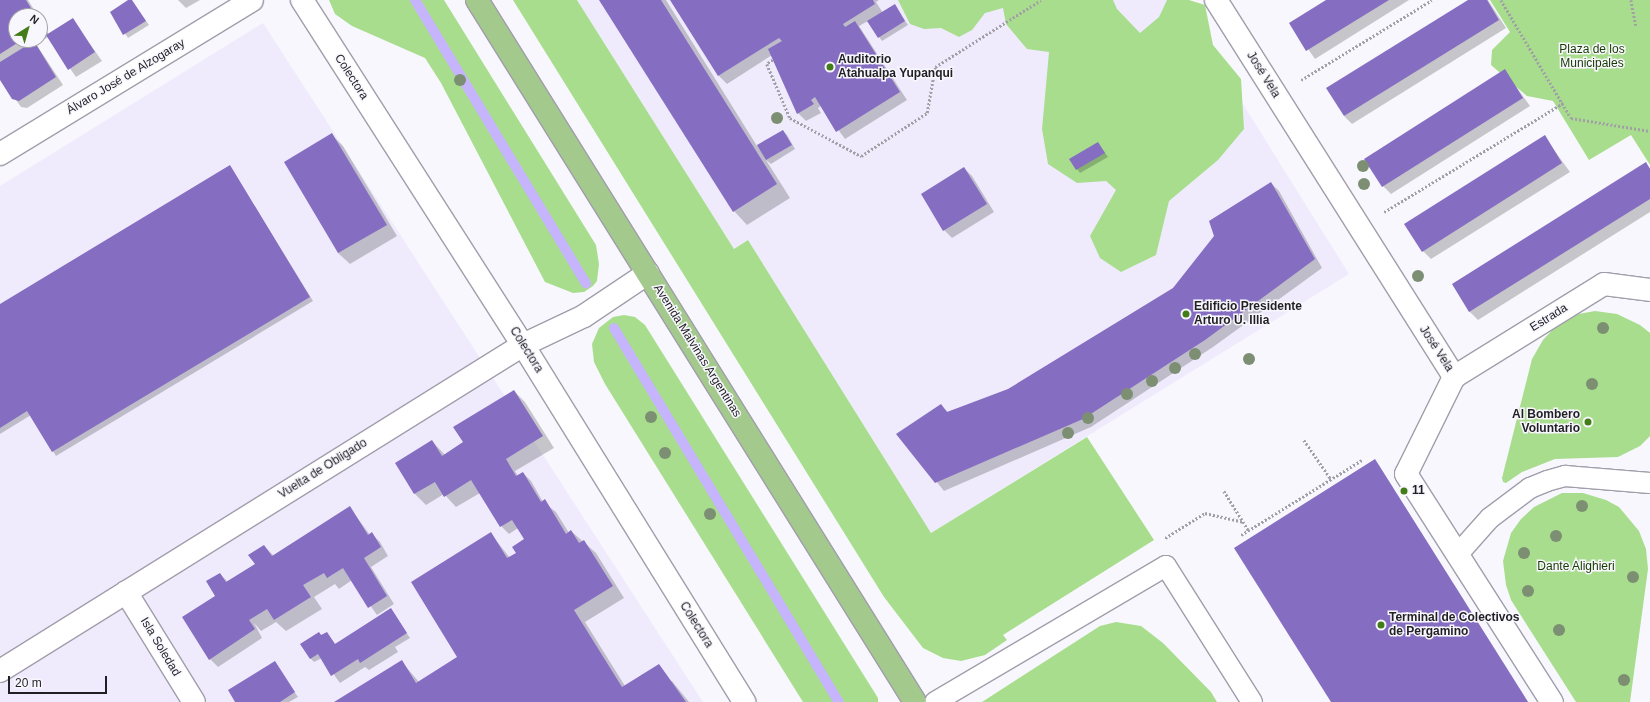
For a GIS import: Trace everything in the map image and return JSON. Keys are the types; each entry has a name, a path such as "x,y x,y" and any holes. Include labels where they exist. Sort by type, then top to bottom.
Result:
{"main road":[{"name":"Avenida Malvinas Argentinas","path":"477,0 915,702"}],"street":[{"name":"Álvaro José de Alzogaray","path":"0,154 252,0"},
{"name":"Colectora","path":"302,0 523,345 744,702"},
{"name":"José Vela","path":"1216,0 1454,377 1406,474 1552,702"},
{"name":"Vuelta de Obligado","path":"0,670 523,345 584,316 648,273"},
{"name":"Estrada","path":"1454,377 1604,284 1650,290"},
{"name":"Isla Soledad","path":"126,592 194,702"}],"lane":[{"path":"1457,555 1490,518 1530,488 1547,481 1565,476 1650,483"},
{"path":"935,702 1166,566 1252,702"}],"path":[{"path":"774,60 767,64 790,118 861,156 927,113 934,67 1041,0"},
{"path":"1276,96 1432,0"},
{"path":"1501,0 1563,102 1571,118 1650,131"},
{"path":"1631,0 1636,26"},
{"path":"1359,227 1563,102"},
{"path":"1304,440 1331,479"},
{"path":"1241,535 1362,460"},
{"path":"1224,491 1249,531"}],"shaded area":[{"path":"577,0 1178,0 1349,274 931,533 748,240 734,249"},
{"path":"263,23 703,702 0,702 0,186"}],"green space":[{"path":"329,0 444,0 596,245 599,264 597,281 593,286 584,292 573,293 545,282 441,83 425,58 352,26 335,14"},
{"path":"513,0 577,0 734,249 748,240 931,533 1087,437 1154,540 1003,635 1007,640 985,655 961,661 943,658 923,648 884,597"},
{"path":"898,0 1113,0 1117,9 1140,33 1159,17 1167,0 1189,0 1205,5 1213,45 1241,79 1244,129 1218,160 1169,201 1156,255 1121,272 1100,258 1090,236 1116,190 1106,181 1077,183 1048,164 1042,129 1049,52 1027,49 1006,24 1003,8 985,13 972,30 959,37 941,28 924,29 910,24"},
{"name":"Plaza de los Municipales","path":"1490,0 1650,0 1650,165 1631,135 1589,160 1553,101 1527,96 1491,65 1492,50 1510,32"},
{"path":"1595,311 1617,314 1640,325 1650,333 1650,436 1640,446 1618,457 1555,459 1522,472 1506,483 1503,482 1502,478 1532,359 1543,340 1555,327 1573,315"},
{"path":"624,315 635,317 645,325 878,698 878,702 803,702 605,384 594,362 592,344 599,328 613,317"},
{"name":"Dante Alighieri","path":"1562,493 1583,493 1606,500 1619,507 1639,531 1646,549 1648,569 1630,702 1576,702 1511,600 1506,585 1503,561 1511,533 1521,519 1534,507"},
{"path":"1116,622 1141,626 1163,643 1211,692 1217,702 982,702 1100,626"}],"building":[{"path":"0,0 26,0 31,8 8,8 8,48 9,48 0,54"},
{"path":"128,0 132,0 146,21 123,35 110,12"},
{"path":"599,0 661,0 777,184 733,212"},
{"name":"Auditorio Atahualpa Yupanqui","path":"670,0 873,0 875,4 843,24 845,27 855,21 900,92 836,132 815,97 811,100 814,104 797,114 768,49 782,41 779,38 718,76"},
{"path":"1326,0 1389,0 1306,51 1289,23"},
{"path":"1468,0 1487,0 1499,20 1344,116 1326,88"},
{"path":"895,4 905,21 878,38 867,21"},
{"path":"73,18 95,52 68,70 48,38 48,34"},
{"path":"23,48 38,48 56,77 19,101 12,99 0,80 0,62"},
{"path":"1505,69 1523,98 1382,187 1364,159"},
{"path":"783,130 792,145 766,160 757,145"},
{"path":"332,133 387,225 338,253 284,162"},
{"path":"1545,135 1562,163 1422,252 1404,224"},
{"path":"1098,142 1105,153 1076,170 1069,159"},
{"path":"1646,162 1650,169 1650,199 1469,312 1452,284"},
{"path":"230,165 310,297 52,452 27,411 0,428 0,304"},
{"path":"964,167 987,204 943,231 921,194"},
{"name":"Edificio Presidente Arturo U. Illia","path":"1271,182 1315,259 1205,340 1083,419 935,483 896,434 941,404 947,412 1008,389 1173,288 1214,236 1209,221"},
{"path":"514,390 543,436 506,459 516,476 523,472 541,502 545,499 566,534 571,530 579,543 584,540 613,586 574,610 622,687 659,664 686,702 334,702 402,660 416,683 457,657 411,582 491,532 507,558 516,553 512,547 524,539 512,520 500,527 471,480 444,497 435,482 414,494 395,463 432,440 442,456 463,442 453,427"},
{"name":"Terminal de Colectivos de Pergamino","path":"1375,459 1528,702 1331,702 1234,548"},
{"path":"350,506 368,535 372,532 381,547 364,558 387,596 368,608 343,568 327,578 324,573 303,585 311,597 274,620 267,609 249,620 255,629 209,660 182,617 215,596 206,581 220,573 226,582 255,564 248,555 264,545 272,556"},
{"path":"391,608 407,633 360,663 358,659 331,676 318,654 310,659 300,644 319,632 321,635 327,632 335,644"},
{"path":"275,661 295,692 280,702 235,702 228,690"}],"waterway":[{"path":"415,0 586,283"},
{"path":"614,328 839,702"}],"place":[{"name":"Auditorio Atahualpa Yupanqui","path":"830,67"},
{"name":"Edificio Presidente Arturo U. Illia","path":"1186,314"},
{"name":"Al Bombero Voluntario","path":"1588,422"},
{"name":"11","path":"1404,491"},
{"name":"Terminal de Colectivos de Pergamino","path":"1381,625"}]}
